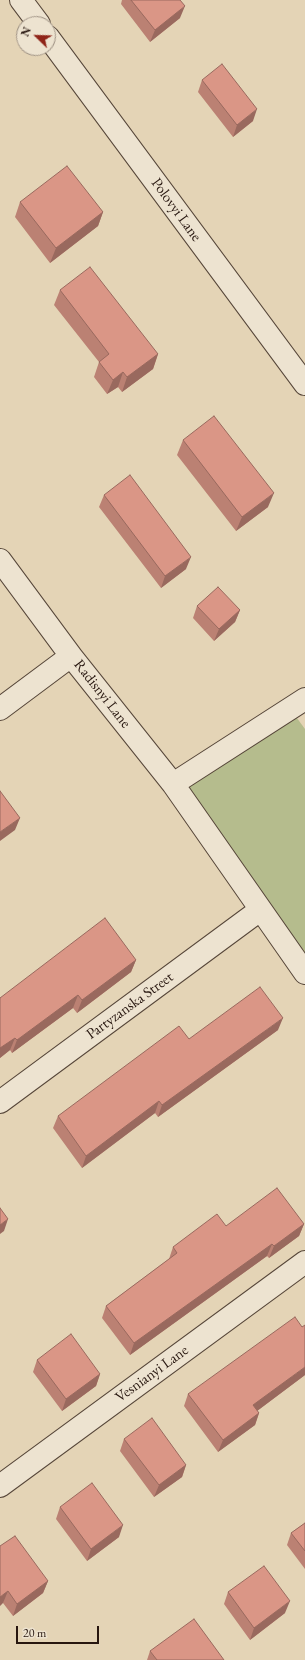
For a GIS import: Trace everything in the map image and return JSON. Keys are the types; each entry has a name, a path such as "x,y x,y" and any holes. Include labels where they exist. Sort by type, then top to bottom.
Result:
{"street":[{"name":"Polovyi Lane","path":"56,48 305,384"},
{"path":"0,560 71,656"},
{"name":"Radisnyi Lane","path":"0,709 71,656 173,784 305,973"},
{"path":"173,784 291,710 305,699"},
{"name":"Partyzanska Street","path":"0,1102 260,910"},
{"name":"Vesnianyi Lane","path":"0,1486 305,1262"}],"green space":[{"path":"291,710 305,729 305,973 173,784"}],"building":[{"path":"131,0 180,0 185,6 155,30"},
{"path":"222,64 257,109 237,125 202,80"},
{"path":"67,166 103,212 56,248 20,202"},
{"path":"90,267 158,354 127,377 123,372 113,380 99,362 109,354 60,290"},
{"path":"214,416 274,493 242,517 183,440"},
{"path":"130,475 191,557 165,576 104,495"},
{"path":"218,587 240,610 219,629 197,606"},
{"path":"0,791 20,818 0,832"},
{"path":"105,918 136,960 82,1000 78,995 17,1040 15,1038 0,1048 0,998"},
{"path":"260,987 283,1018 162,1105 159,1101 86,1156 58,1116 179,1026 189,1039"},
{"path":"277,1188 304,1224 274,1246 272,1244 134,1343 106,1306 177,1253 173,1247 217,1214 226,1226"},
{"path":"0,1208 8,1219 0,1225"},
{"path":"295,1317 302,1327 305,1325 305,1367 253,1405 259,1413 223,1440 188,1394"},
{"path":"71,1334 100,1374 66,1399 37,1360"},
{"path":"152,1418 186,1465 159,1485 124,1439"},
{"path":"92,1483 123,1525 91,1549 60,1507"},
{"path":"305,1523 305,1551 291,1533"},
{"path":"15,1536 48,1581 17,1604 8,1591 0,1597 0,1546"},
{"path":"264,1566 290,1601 254,1628 228,1592"},
{"path":"194,1619 224,1660 157,1660 150,1651"}]}
